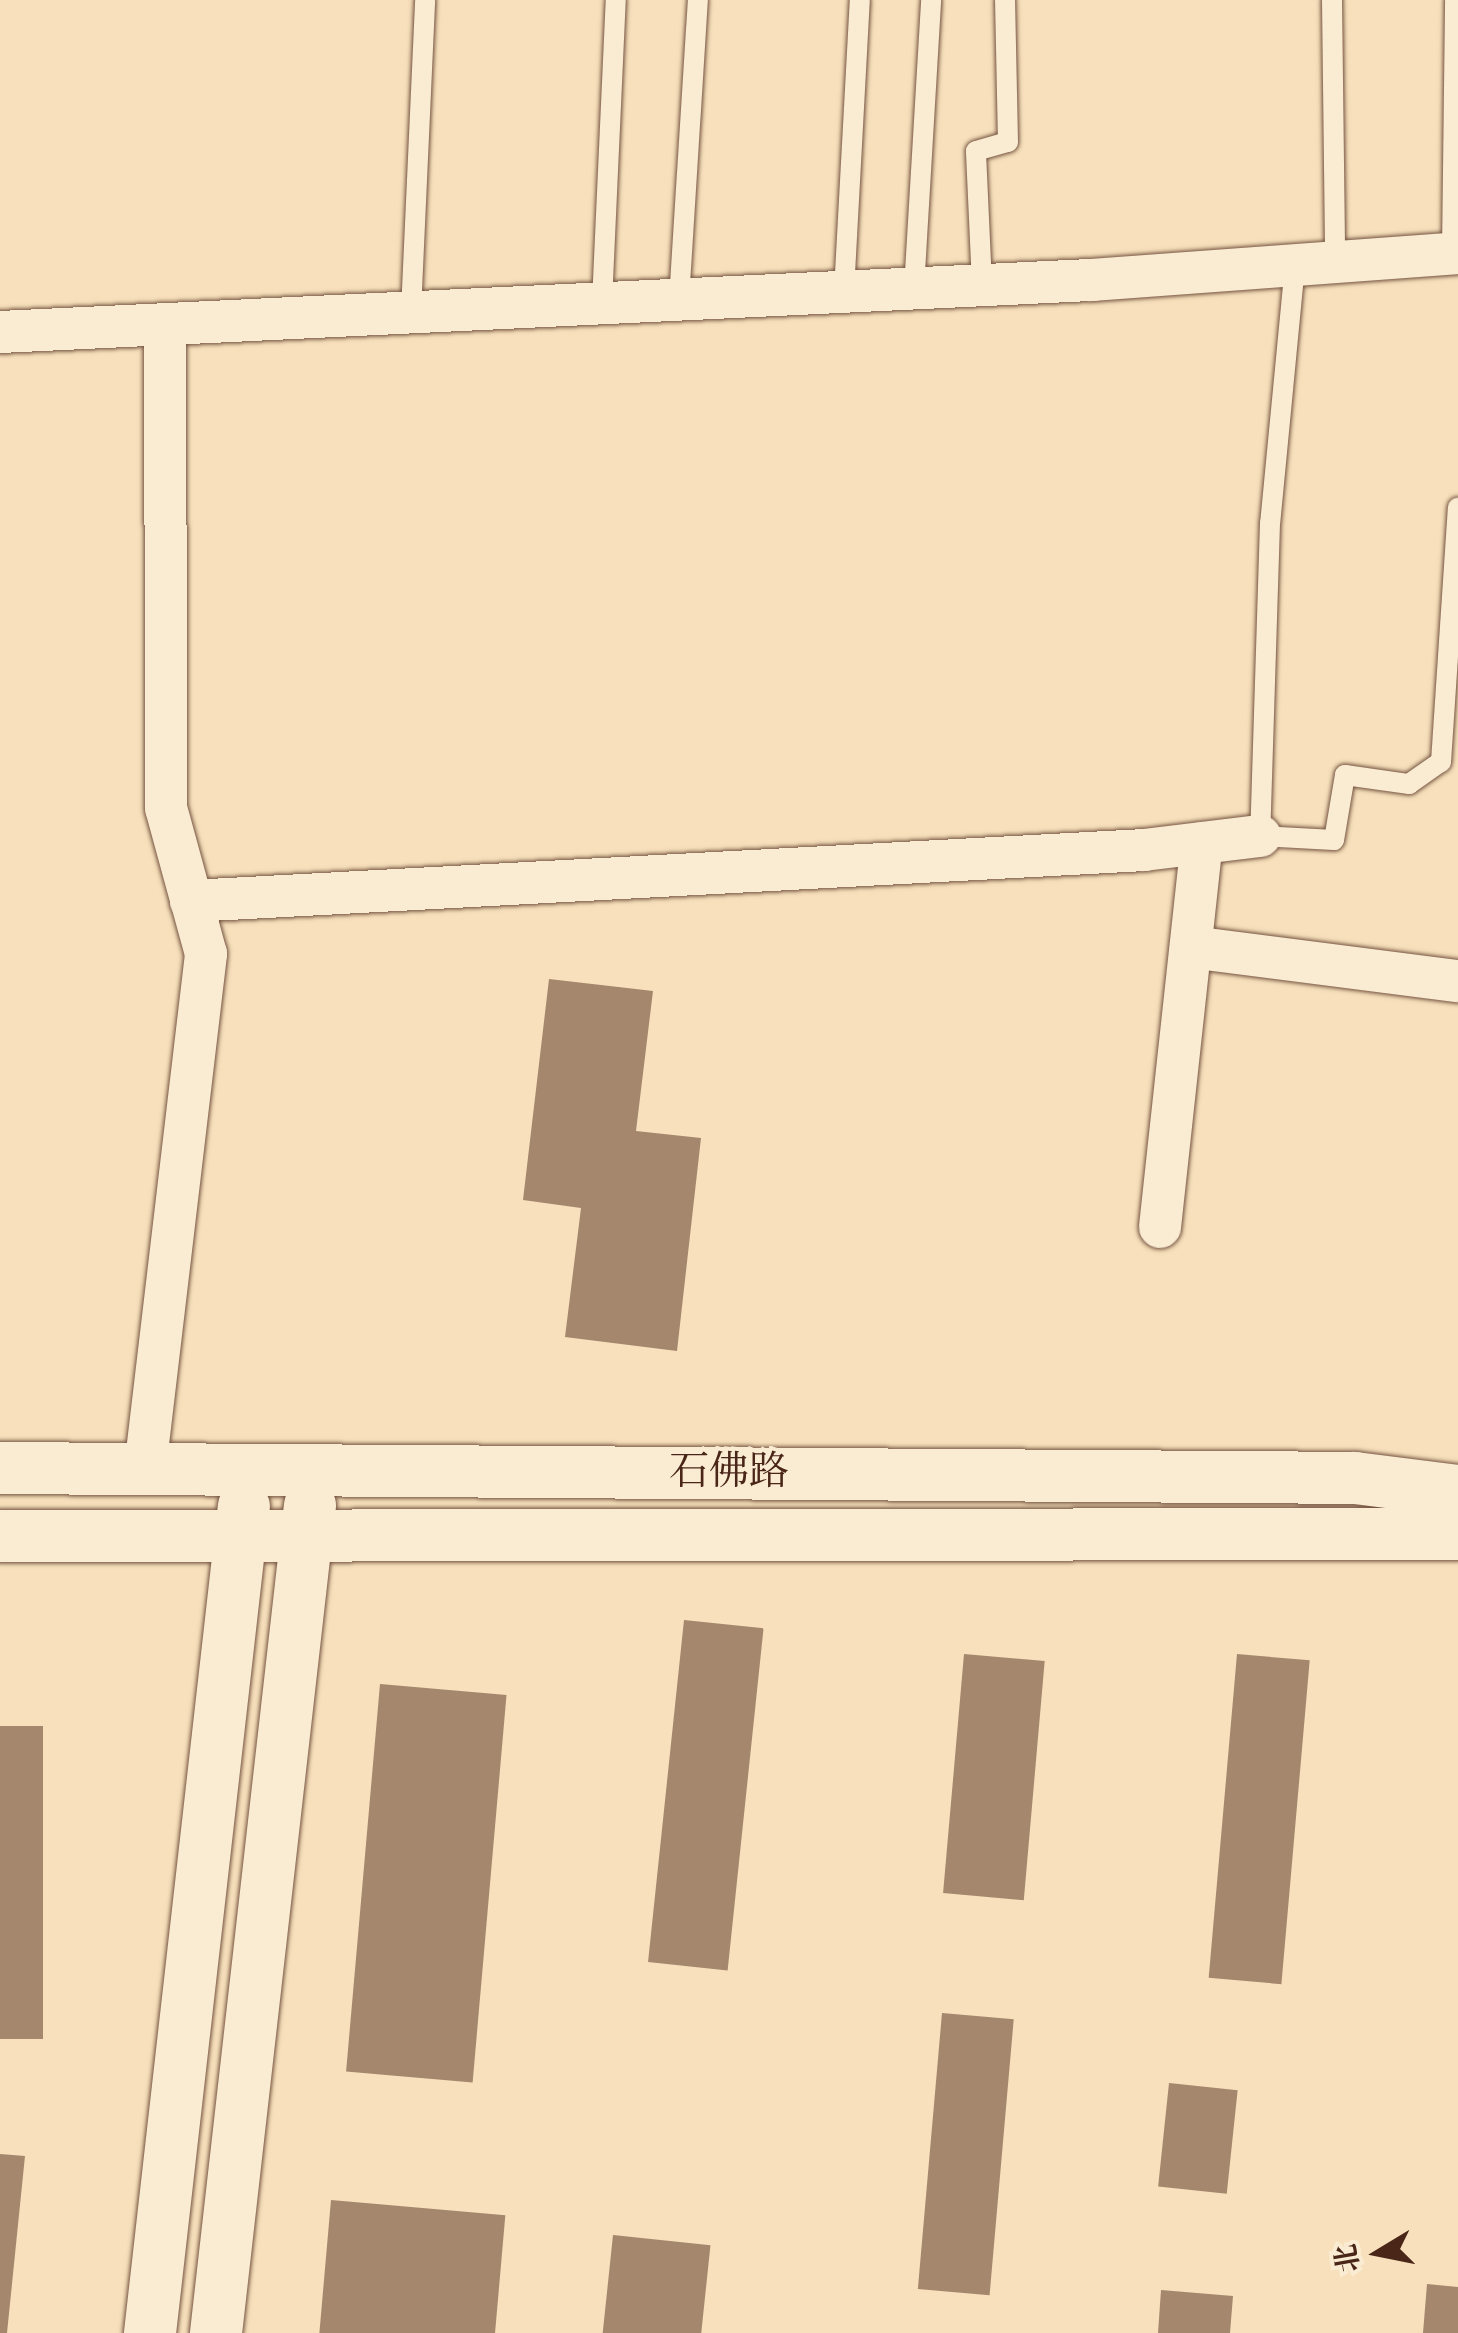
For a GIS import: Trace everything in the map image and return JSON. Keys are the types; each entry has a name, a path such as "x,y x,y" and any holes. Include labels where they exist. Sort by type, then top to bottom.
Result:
{"street":[{"path":"0,332 982,286 1455,253"},
{"path":"145,1469 206,954 166,808 166,324"},
{"path":"191,901 1202,844 1260,836"},
{"path":"1160,1227 1202,844"},
{"path":"1191,946 1458,981"},
{"name":"石佛路","path":"0,1468 1355,1478 1458,1492"},
{"path":"150,2333 248,1470"},
{"path":"216,2333 314,1470"},
{"name":"石佛路","path":"0,1536 306,1539 1458,1534"}],"lane":[{"path":"411,312 425,0"},
{"path":"602,304 616,0"},
{"path":"679,300 698,0"},
{"path":"844,292 860,0"},
{"path":"914,288 931,0"},
{"path":"982,286 976,150 1008,142 1005,0"},
{"path":"1332,0 1315,264 1270,523 1260,836 1334,840 1345,776 1409,784 1441,762 1458,508"},
{"path":"1455,253 1456,0"}],"building":[{"path":"549,979 653,991 636,1131 701,1138 677,1351 565,1337 581,1208 523,1200"},
{"path":"684,1620 764,1628 728,1970 648,1962"},
{"path":"964,1654 1045,1661 1024,1900 943,1893"},
{"path":"1237,1654 1310,1660 1281,1984 1209,1978"},
{"path":"380,1684 507,1695 473,2083 346,2072"},
{"path":"0,1726 43,1726 43,2039 0,2039"},
{"path":"942,2013 1014,2019 990,2295 918,2289"},
{"path":"1169,2083 1238,2090 1227,2194 1158,2186"},
{"path":"0,2154 25,2156 7,2333 0,2333"},
{"path":"331,2200 505,2215 495,2333 319,2333"},
{"path":"613,2235 710,2245 701,2333 603,2333"},
{"path":"1427,2284 1458,2287 1458,2333 1423,2333"},
{"path":"1161,2290 1233,2296 1230,2333 1158,2333"}]}
